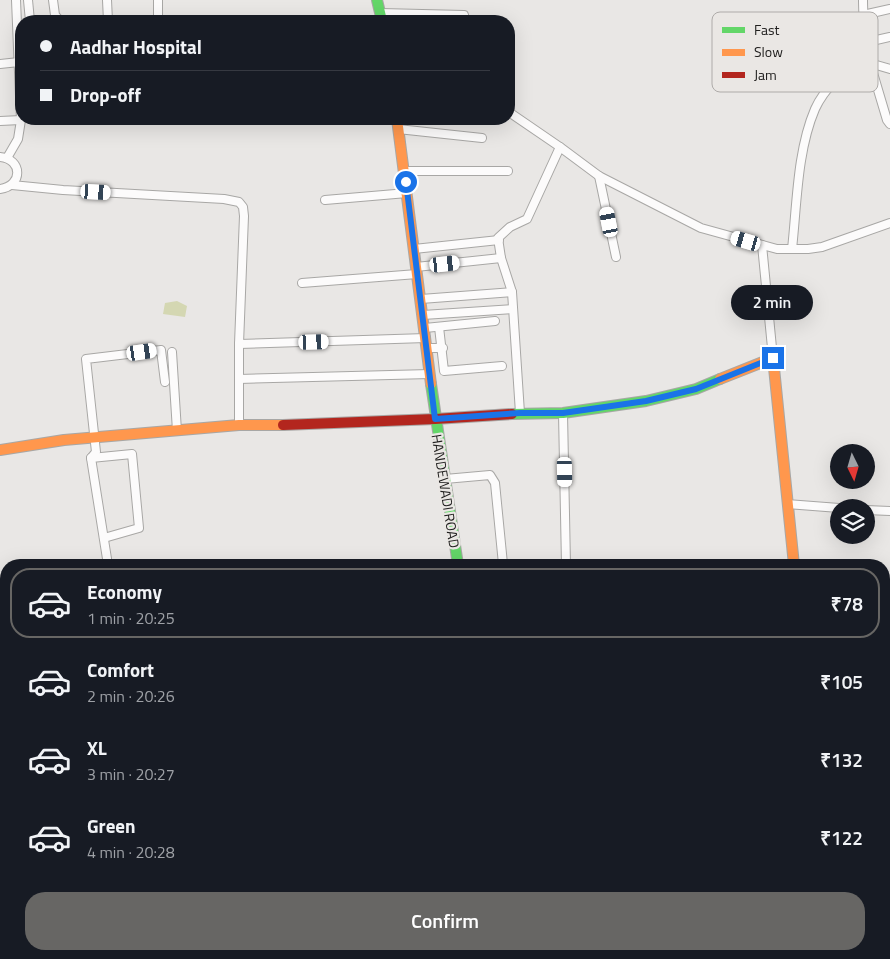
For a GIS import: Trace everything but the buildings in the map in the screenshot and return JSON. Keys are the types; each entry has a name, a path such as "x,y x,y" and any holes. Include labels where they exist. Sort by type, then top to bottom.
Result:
{"street":[{"path":"16,0 17,15"},
{"path":"28,0 29,15"},
{"path":"53,0 55,15"},
{"path":"107,0 108,15"},
{"path":"158,0 158,15"},
{"path":"377,0 381,15"},
{"path":"0,64 15,62"},
{"path":"792,249 806,134 815,108 826,92"},
{"path":"877,92 890,124"},
{"path":"515,116 599,176 701,228 777,249 792,249 822,247 890,223"},
{"path":"0,121 15,120"},
{"path":"0,190 12,185 16,179 16,167 13,161 4,157 18,139 20,125"},
{"name":"HANDEWADI ROAD","path":"398,125 435,419 457,559"},
{"path":"404,125 482,138"},
{"path":"520,413 512,292 501,258 498,238 510,227 527,219 560,147"},
{"path":"404,171 508,170"},
{"path":"599,176 616,257"},
{"path":"12,185 63,190 224,199 239,202 243,207 244,216 239,344 239,425"},
{"path":"325,200 407,193"},
{"path":"414,249 498,240"},
{"path":"762,245 793,559"},
{"path":"302,283 501,258"},
{"path":"421,299 512,292"},
{"path":"423,315 513,308"},
{"path":"426,338 439,327 495,321"},
{"path":"439,327 444,371 502,366"},
{"path":"239,344 426,338 442,348"},
{"path":"107,559 91,458 96,452 86,359 161,350 165,382"},
{"path":"172,352 177,430"},
{"path":"0,450 95,438 239,425 307,425 520,413 563,413 646,401 696,389 773,358"},
{"path":"239,379 430,374"},
{"path":"563,413 566,559"},
{"path":"91,458 132,454 139,528 104,538"},
{"path":"445,479 490,475 495,484 502,559"},
{"path":"787,504 830,507"},
{"path":"875,510 890,511"}],"green space":[{"path":"177,301 187,306 185,317 163,314 165,303"}],"traffic: fast":[{"path":"377,0 381,15"},
{"path":"512,414 563,413 646,401 696,389 720,379"},
{"path":"431,384 457,559"}],"traffic: slow":[{"path":"398,125 431,384"},
{"path":"720,379 773,358 793,559"},
{"path":"0,450 64,440 239,425 283,425"}],"traffic: jam":[{"path":"283,425 512,414"}],"route":[{"path":"406,182 435,419 520,413 563,413 646,401 696,389 773,358"}]}
